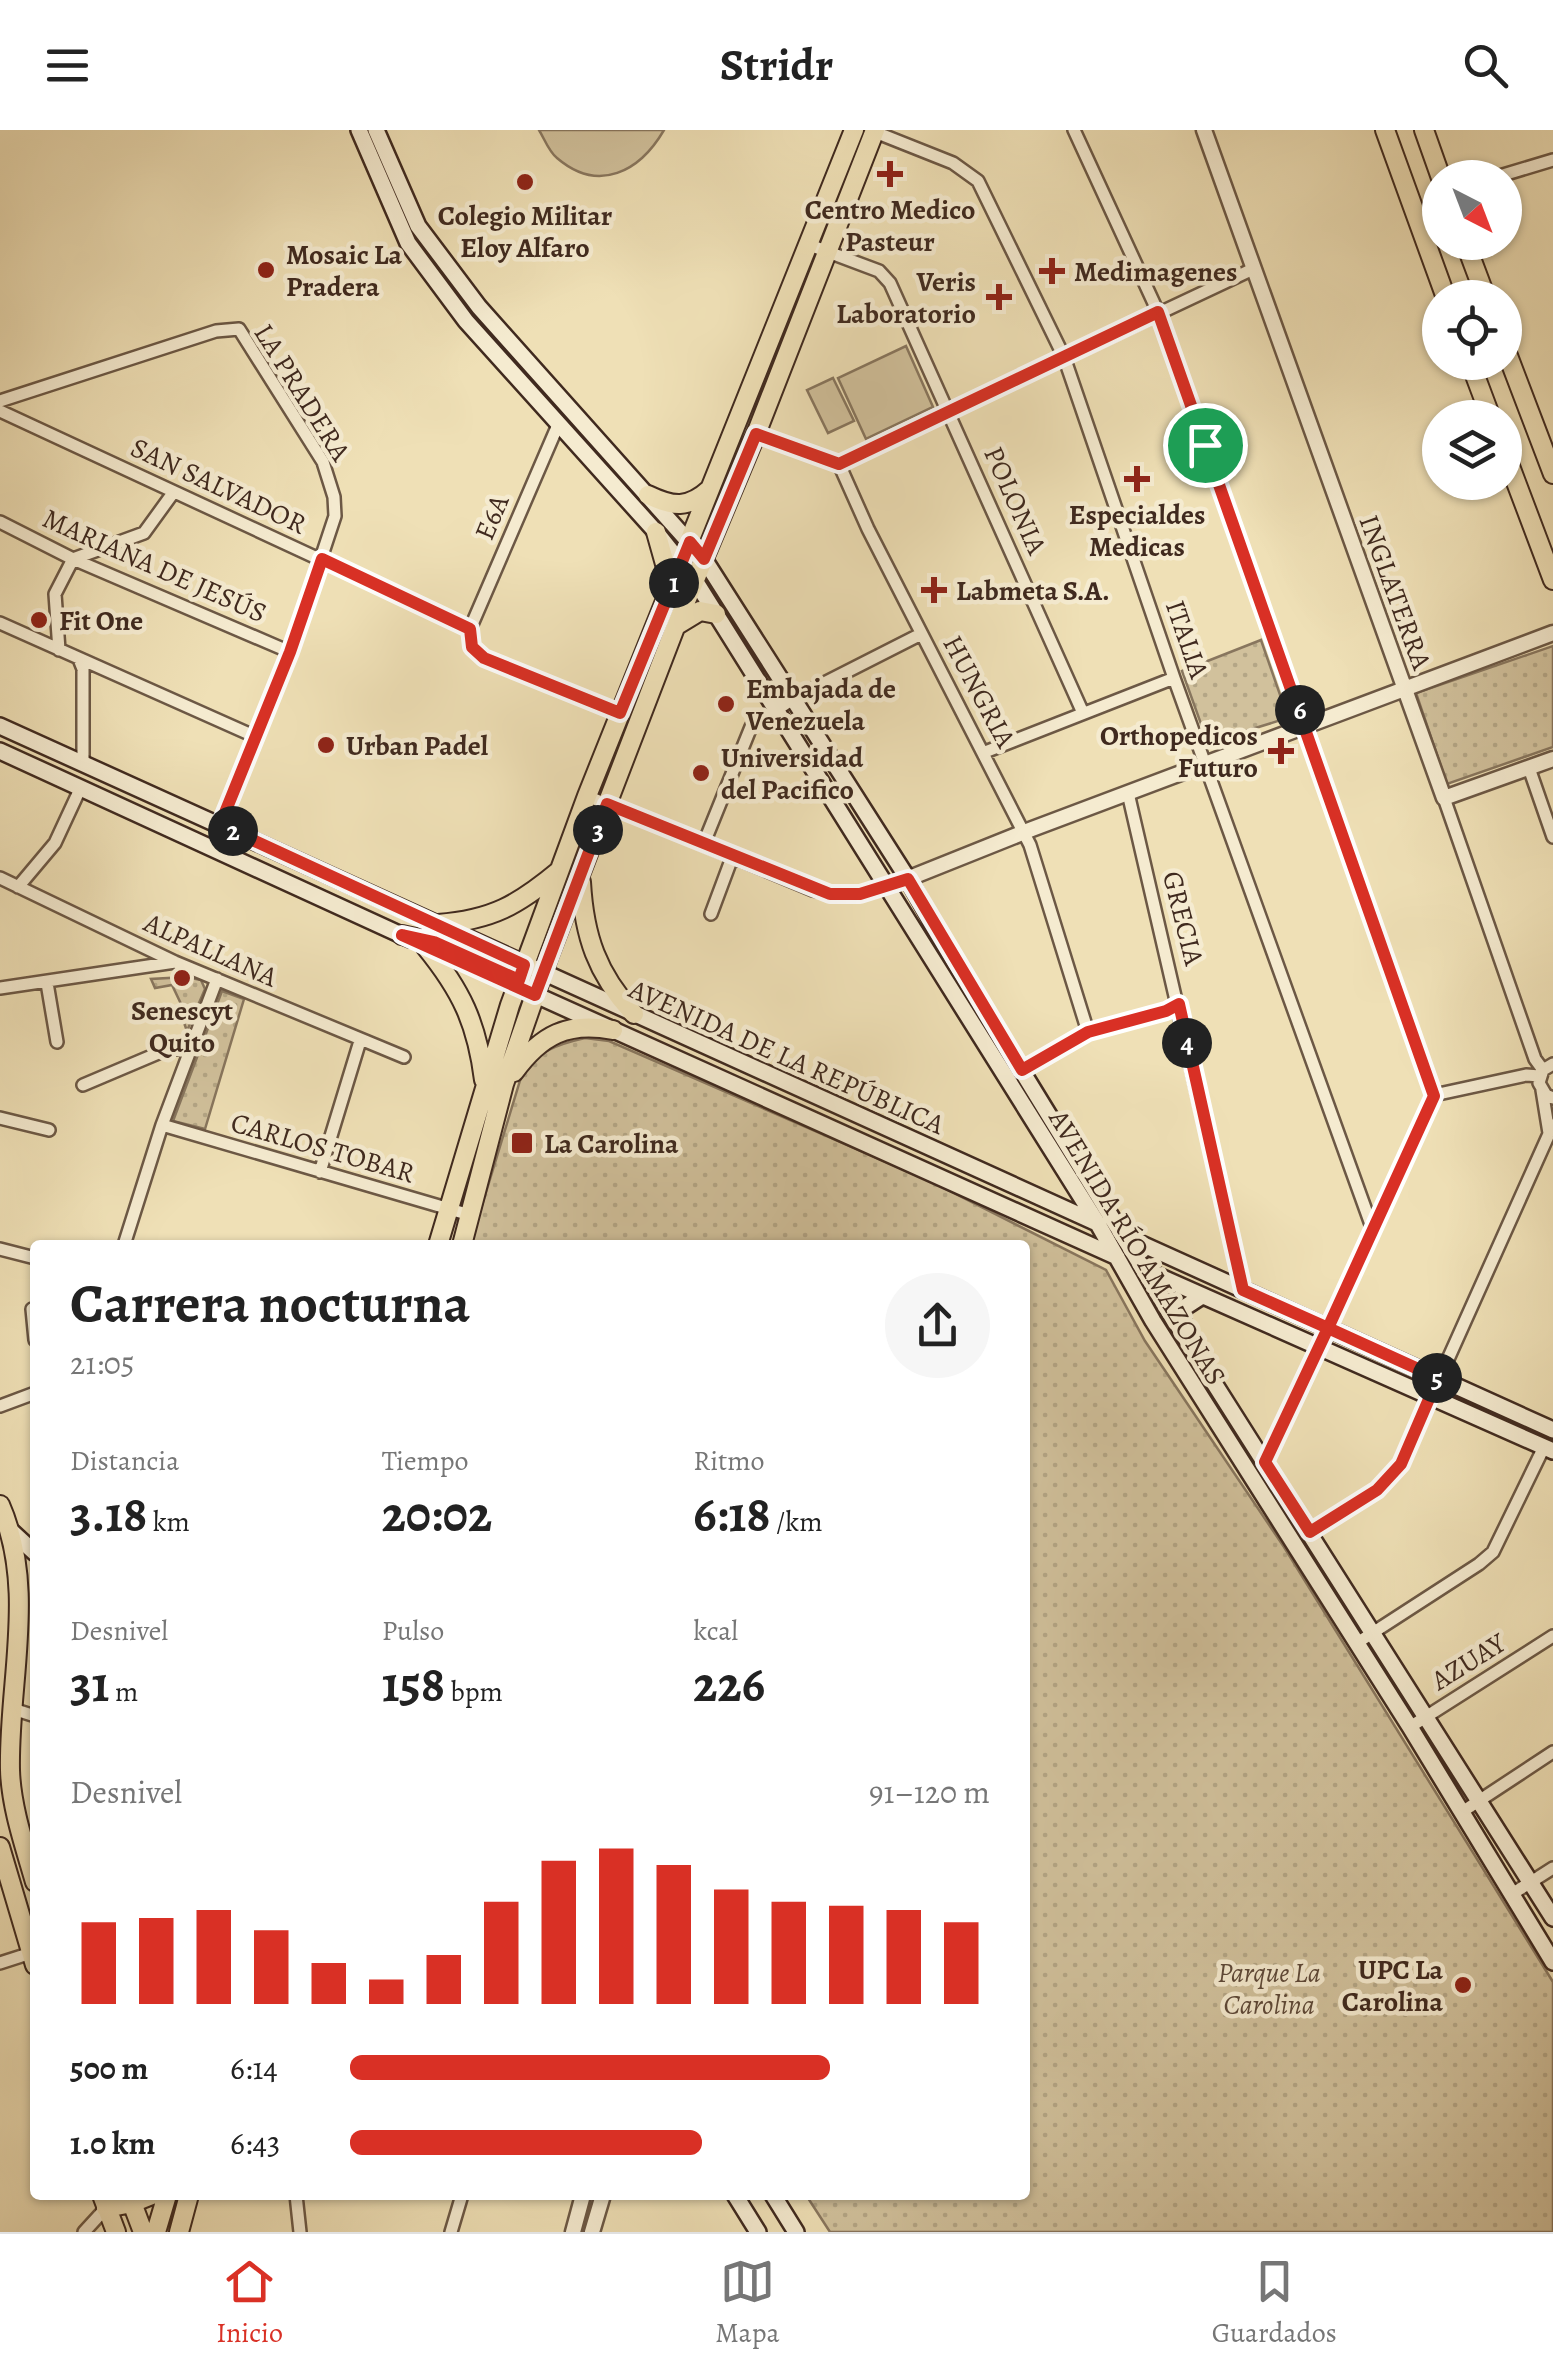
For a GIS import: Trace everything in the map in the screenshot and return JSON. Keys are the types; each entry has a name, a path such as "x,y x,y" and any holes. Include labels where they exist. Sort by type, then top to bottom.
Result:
{"main road":[{"name":"AVENIDA RÍO AMAZONAS","path":"359,130 408,242 466,321 656,532 696,582 1098,1224 1152,1322 1410,1728 1553,1962"},
{"name":"AVENIDA RÍO AMAZONAS","path":"376,130 418,226 468,294 704,559 908,879 1188,1342 1553,1918"},
{"path":"439,1240 520,977 586,796 854,130"},
{"path":"1385,130 1439,280"},
{"path":"1424,130 1434,160"},
{"path":"463,1240 504,1084 542,973 676,625 875,131"},
{"path":"1517,380 1553,474"},
{"path":"648,495 680,506 694,502 710,489"},
{"path":"1522,499 1553,580"},
{"path":"656,532 666,564 668,598"},
{"path":"676,625 700,611 716,614"},
{"name":"AVENIDA DE LA REPÚBLICA","path":"0,726 438,924 520,977 535,995 1548,1449"},
{"name":"AVENIDA DE LA REPÚBLICA","path":"0,751 426,946 520,977"},
{"path":"438,924 469,922 502,912 560,870"},
{"path":"581,876 591,952 634,1014"},
{"path":"402,935 434,942 532,982 542,973"},
{"path":"426,946 452,981 473,1024 485,1089"},
{"name":"AVENIDA DE LA REPÚBLICA","path":"542,973 1553,1430"},
{"path":"504,1084 538,1045 564,1030 583,1025 613,1030"},
{"path":"1040,1198 1050,1196 1059,1187 1060,1164"},
{"path":"1188,1342 1181,1313 1185,1304 1202,1296"},
{"path":"0,1505 27,1614 13,1710 10,1775 30,1861"},
{"path":"5,1524 30,1549"},
{"path":"0,1632 27,1614"},
{"path":"0,1846 30,1949"},
{"path":"130,2200 143,2232"},
{"path":"156,2232 166,2200"},
{"path":"179,2232 189,2200"},
{"path":"738,2200 758,2232"},
{"path":"776,2200 796,2232"},
{"path":"104,2201 113,2232"}],"street":[{"path":"1074,130 1158,312 1434,1096 1265,1462"},
{"name":"INGLATERRA","path":"1204,130 1535,1059 1544,1075 1551,1129 1401,1464 1377,1490 1310,1532"},
{"name":"ITALIA","path":"875,131 952,163 978,181 1064,357 1174,678 1373,1230"},
{"path":"1522,169 1553,160"},
{"name":"POLONIA","path":"807,244 886,276 1083,713"},
{"path":"756,434 839,464 1253,269"},
{"name":"LA PRADERA","path":"0,401 216,331 239,329 314,447 330,479 335,516 290,652 220,825"},
{"name":"SAN SALVADOR","path":"0,410 470,629 472,647 484,658 620,713"},
{"name":"E6A","path":"470,629 558,425"},
{"name":"HUNGRIA","path":"839,464 921,634 1024,832 1088,1032"},
{"path":"59,650 55,594 73,559 144,533 173,493"},
{"name":"MARIANA DE JESÚS","path":"0,522 73,559 290,652"},
{"path":"0,623 256,737"},
{"path":"586,796 830,894 860,894 1553,633"},
{"path":"704,843 746,733 793,699 921,634"},
{"path":"80,659 84,669 83,764"},
{"path":"985,752 1174,678"},
{"path":"1444,798 1553,759"},
{"path":"1529,768 1553,838"},
{"path":"18,887 58,837 81,787"},
{"name":"GRECIA","path":"1128,793 1243,1290"},
{"path":"711,914 733,855"},
{"name":"ALPALLANA","path":"0,878 175,962 404,1057"},
{"path":"0,988 175,962"},
{"path":"126,1240 162,1125 217,979"},
{"path":"47,983 56,1042"},
{"path":"1022,1070 1088,1032 1179,1004"},
{"path":"320,1172 360,1041"},
{"path":"83,1085 168,1049 191,1049"},
{"path":"1434,1096 1526,1075 1544,1075 1553,1098"},
{"path":"0,1118 49,1130"},
{"name":"CARLOS TOBAR","path":"162,1125 470,1215"},
{"path":"0,1249 30,1257"},
{"path":"0,1406 30,1396"},
{"path":"1357,1644 1492,1552 1548,1449"},
{"name":"AZUAY","path":"1410,1728 1553,1636"},
{"path":"13,1710 30,1715"},
{"path":"1462,1812 1553,1752"},
{"path":"1512,1894 1553,1868"},
{"path":"0,1963 30,1959"},
{"path":"297,2200 300,2232"},
{"path":"451,2232 461,2200"},
{"path":"573,2232 583,2200"},
{"path":"592,2232 602,2200"},
{"path":"104,2201 86,2231 113,2232"}],"green space":[{"path":"539,130 664,130 643,157 617,173 603,176 588,175 557,158"},
{"path":"906,346 933,407 866,439 838,378"},
{"path":"833,378 854,421 828,433 807,390"},
{"path":"1261,640 1286,712 1278,721 1213,741 1205,735 1182,671"},
{"path":"1553,646 1553,747 1447,784 1416,693"},
{"path":"151,979 201,980 205,989 187,1031 172,985 155,988"},
{"path":"222,991 244,999 205,1129 173,1121"},
{"name":"Parque La Carolina","path":"585,1038 609,1041 932,1182 1106,1270 1145,1341 1284,1547 1553,1982 1553,2232 830,2232 809,2200 1030,2200 1030,1240 472,1240 522,1074 549,1050"}],"place":[{"name":"Centro Medico Pasteur","path":"890,174"},
{"name":"Colegio Militar Eloy Alfaro","path":"525,182"},
{"name":"Mosaic La Pradera","path":"266,270"},
{"name":"Medimagenes","path":"1052,271"},
{"name":"Veris Laboratorio","path":"999,297"},
{"name":"Especialdes Medicas","path":"1137,479"},
{"name":"Labmeta S.A.","path":"934,590"},
{"name":"Fit One","path":"39,620"},
{"name":"Embajada de Venezuela","path":"726,704"},
{"name":"Urban Padel","path":"326,745"},
{"name":"Orthopedicos Futuro","path":"1281,751"},
{"name":"Universidad del Pacifico","path":"701,773"},
{"name":"Senescyt Quito","path":"182,978"},
{"name":"La Carolina","path":"522,1143"},
{"name":"UPC La Carolina","path":"1463,1985"}],"route":[{"path":"1205,445 1158,312 839,464 756,434 704,559 690,542 620,713 484,658 472,647 470,629 322,559 290,652 220,825 524,965 519,980 434,942 402,935 535,995 607,804 813,890 846,896 908,879 1022,1070 1088,1032 1179,1004 1243,1290 1328,1328 1265,1462 1310,1532 1377,1490 1401,1464 1438,1378 1328,1328 1434,1096 1205,445"}]}
